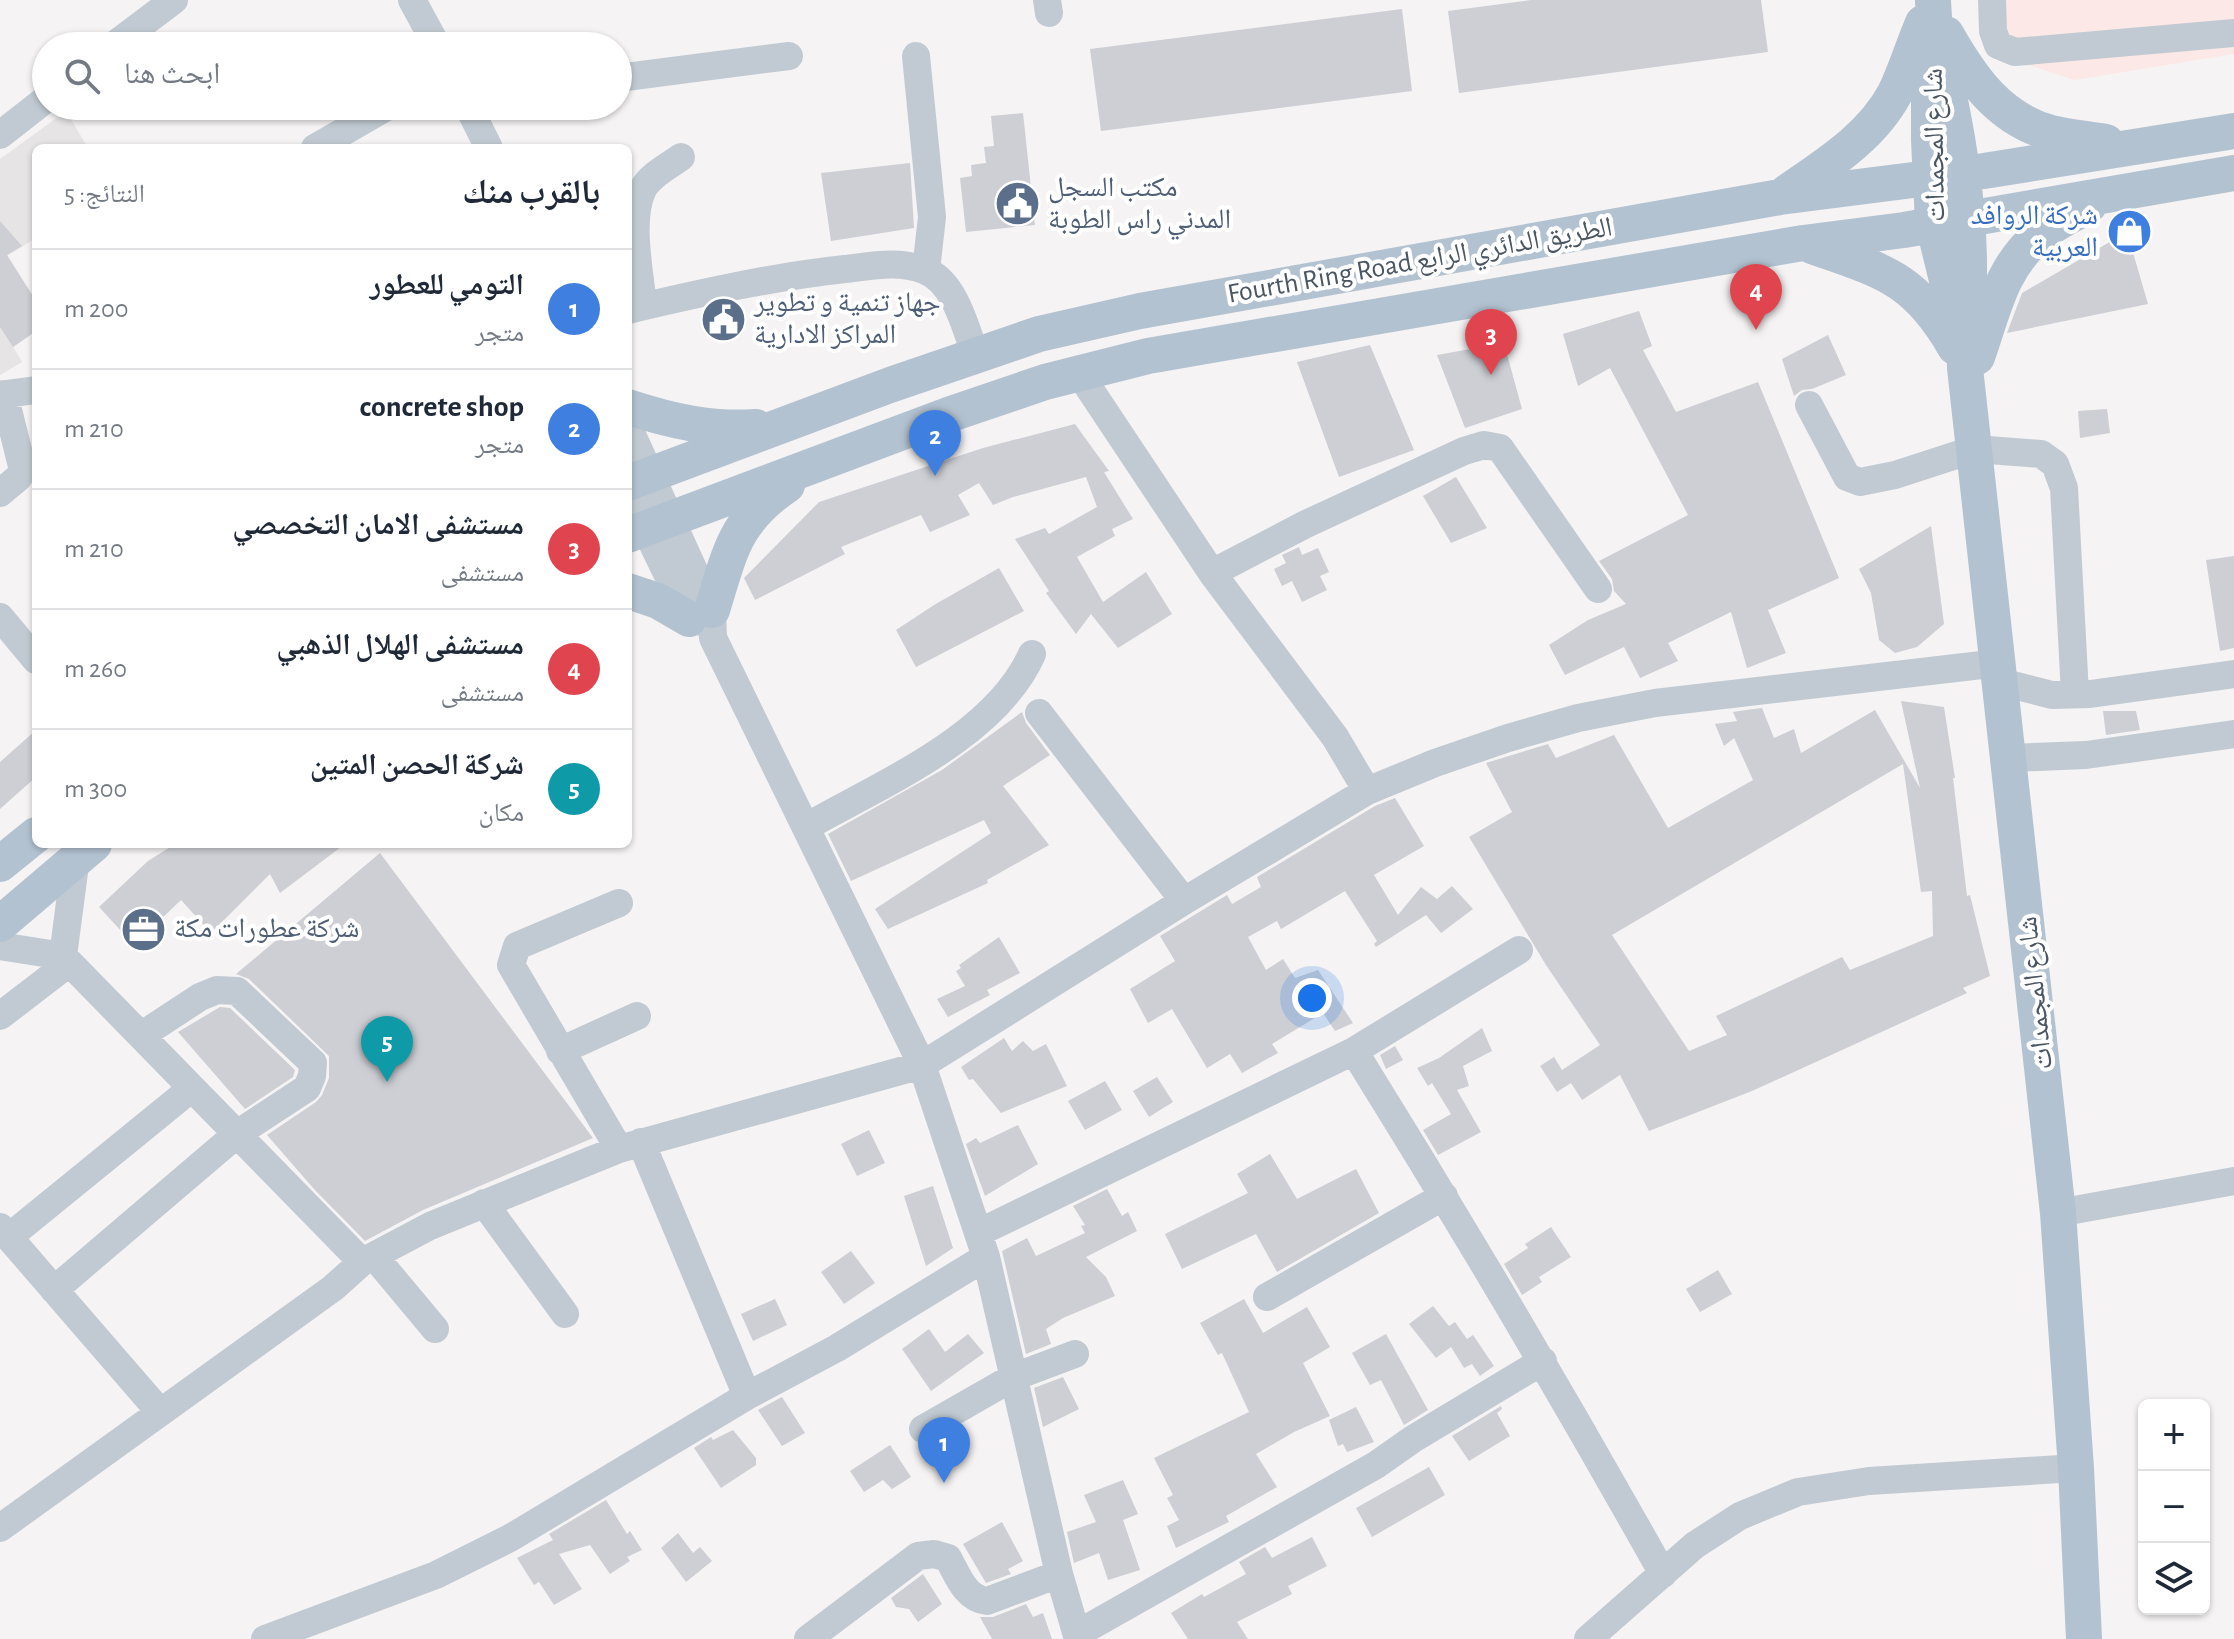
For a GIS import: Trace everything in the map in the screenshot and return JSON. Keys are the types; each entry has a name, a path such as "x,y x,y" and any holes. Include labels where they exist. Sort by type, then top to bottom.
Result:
{"main road":[{"path":"1934,12 1975,81 2014,118 2054,134 2139,147"},
{"path":"1780,197 1848,148 1875,121 1893,95 1934,12"},
{"name":"شارع المجمدات","path":"1934,12 1950,98 1946,174 1950,221 2058,1213 2076,1468 2084,1639"},
{"name":"Fourth Ring Road الطريق الدائري الرابع","path":"636,483 890,385 1039,334 1140,311 1780,197 2234,131"},
{"name":"Fourth Ring Road الطريق الدائري الرابع","path":"648,528 1031,386 1148,356 1803,243 1904,230 2234,173"},
{"path":"1966,367 1998,292 2016,260 2042,232 2106,194"},
{"path":"1803,243 1874,267 1905,285 1945,330 1966,367"},
{"path":"632,408 689,425 720,429 785,425"},
{"path":"632,592 705,622 743,523 765,500 841,454"},
{"path":"0,864 32,838"},
{"path":"0,924 85,850"}],"street":[{"path":"122,32 136,11 174,0"},
{"path":"412,0 429,32"},
{"path":"1992,0 1993,31 1998,45 2015,52 2234,33"},
{"path":"632,76 789,56"},
{"path":"916,56 932,217 926,270"},
{"path":"0,135 32,110"},
{"path":"322,144 364,120"},
{"path":"475,120 487,144"},
{"path":"681,157 658,173 643,189 636,224 636,308 724,287 891,264 926,270 945,286 960,312 976,357"},
{"path":"1079,373 1212,573 1335,737 1367,791"},
{"path":"0,493 23,470 2,394 32,390"},
{"path":"1809,405 1847,477 1860,482 1895,475 1975,449 2031,451 2055,464 2064,488 2075,694"},
{"path":"1212,573 1306,524 1464,451 1484,445 1500,448 1598,589"},
{"path":"632,454 648,528 705,622 922,1065 982,1245 1059,1574 1077,1637 1376,1465 1413,1439 1543,1361"},
{"path":"0,617 32,655"},
{"path":"806,827 917,764 967,731 1003,700 1022,676 1032,654"},
{"path":"0,1528 333,1288 368,1259 430,1226 630,1146 922,1065 1367,791 1435,763 1578,718 1655,703 2000,673 2052,695 2234,674"},
{"path":"1039,713 1184,901"},
{"path":"2010,758 2086,755 2234,734"},
{"path":"0,1016 66,959 85,850"},
{"path":"619,903 517,946 511,965 560,1051 630,1146 747,1396"},
{"path":"0,946 66,959 237,1134 368,1259 435,1329"},
{"path":"265,1639 436,1575 498,1545 747,1396 837,1348 982,1245 1354,1051 1519,950"},
{"path":"54,1290 237,1134 307,1088 312,1076 313,1063 237,991 217,990 200,997 142,1035"},
{"path":"560,1051 637,1016"},
{"path":"1354,1051 1543,1361 1663,1574"},
{"path":"160,1412 4,1232 192,1088"},
{"path":"2058,1213 2234,1181"},
{"path":"1267,1297 1444,1196"},
{"path":"484,1203 565,1314"},
{"path":"923,1429 1014,1377 1075,1354"},
{"path":"1588,1639 1695,1545 1740,1516 1798,1492 1869,1481 2076,1468"},
{"path":"808,1639 918,1556 934,1554 948,1558 967,1592 976,1599 987,1601 1059,1574"}],"shaded area":[{"path":"2006,0 2234,0 2234,54 2074,80 2005,57"},
{"path":"54,120 71,120 86,144 32,144 32,240 7,256 32,295 32,334 13,347 22,362 0,375 0,159"}],"building":[{"path":"1531,0 1761,0 1768,52 1459,93 1448,11"},
{"path":"1402,9 1412,91 1101,131 1090,49"},
{"path":"1023,113 1035,225 966,232 960,178 972,176 971,165 986,163 984,147 994,146 991,116"},
{"path":"910,163 914,228 831,241 821,173"},
{"path":"0,221 22,246 7,255 32,295 32,334 13,347 0,327"},
{"path":"2127,232 2148,304 2007,333 2022,293"},
{"path":"1639,311 1652,346 1643,350 1676,412 1758,382 1839,578 1768,610 1786,653 1747,668 1731,612 1668,643 1678,661 1640,678 1624,647 1565,675 1549,645 1588,620 1626,604 1614,591 1612,579 1599,561 1688,515 1610,368 1578,386 1563,334"},
{"path":"1828,335 1846,375 1802,390 1794,396 1782,359"},
{"path":"1504,343 1522,409 1465,428 1437,355"},
{"path":"1370,345 1414,450 1339,477 1297,362"},
{"path":"2107,409 2110,433 2080,438 2078,411"},
{"path":"1075,424 1109,471 1104,472 1133,519 1112,529 1115,536 1077,557 1103,602 1146,572 1172,614 1118,648 1091,614 1076,634 1046,593 1049,591 1015,539 1045,528 1049,534 1097,507 1086,477 993,505 979,483 958,495 970,515 930,532 921,515 841,547 845,554 755,600 744,578 819,502 983,448"},
{"path":"1456,477 1487,528 1451,543 1423,496"},
{"path":"1931,526 1944,624 1917,647 1895,653 1879,640 1871,593 1859,569"},
{"path":"1299,547 1302,555 1318,548 1329,572 1320,576 1327,590 1302,602 1292,581 1282,586 1274,569 1286,563 1282,555"},
{"path":"2234,556 2234,648 2220,651 2206,560"},
{"path":"999,568 1024,611 916,667 896,630"},
{"path":"1901,701 1944,707 1967,896 1970,895 1990,976 1963,988 1967,993 1752,1091 1649,1131 1620,1075 1582,1100 1571,1083 1557,1092 1540,1066 1554,1057 1562,1070 1600,1045 1546,965 1469,837 1512,812 1486,763 1548,744 1556,758 1614,735 1668,828 1753,780 1734,738 1724,746 1715,724 1737,721 1733,712 1762,708 1774,738 1794,729 1801,753 1875,710 1920,788","holes":["1903,764 1921,892 1932,891 1933,936 1850,970 1842,957 1716,1016 1727,1035 1689,1051 1612,935"]},
{"path":"2103,711 2136,711 2140,730 2106,735"},
{"path":"1022,712 1026,723 1050,755 1003,786 1049,845 987,880 988,883 888,929 875,909 991,833 984,820 851,881 828,834 942,770"},
{"path":"32,734 32,781 0,809 0,762"},
{"path":"1395,798 1424,846 1374,875 1398,915 1421,887 1437,899 1452,886 1473,909 1441,933 1426,915 1376,947 1374,944 1377,941 1345,891 1281,929 1277,921 1248,937 1266,970 1283,959 1295,978 1318,970 1353,1023 1335,1031 1323,1013 1272,1044 1278,1053 1242,1073 1230,1054 1207,1068 1172,1009 1148,1023 1130,989 1175,961 1160,936 1227,895 1232,904 1261,887 1257,877 1375,806"},
{"path":"169,848 340,848 280,893 270,874 211,933 181,900 134,945 99,907 148,861"},
{"path":"380,853 593,1138 423,1210 365,1241 267,1135 322,1095 329,1078 329,1056 249,979 236,974"},
{"path":"999,937 1020,973 987,990 990,995 948,1017 937,999 965,986 956,971 961,968 959,965"},
{"path":"220,1007 230,1008 295,1070 293,1077 245,1109 178,1032"},
{"path":"1482,1028 1492,1051 1463,1066 1469,1086 1457,1090 1481,1132 1438,1155 1423,1130 1451,1114 1432,1083 1428,1086 1417,1068 1439,1058"},
{"path":"1004,1038 1012,1051 1023,1041 1033,1051 1046,1044 1067,1086 1001,1113 973,1079 969,1080 961,1067"},
{"path":"1395,1046 1403,1060 1386,1069 1380,1055"},
{"path":"1157,1077 1173,1102 1149,1117 1133,1091"},
{"path":"1105,1081 1122,1110 1085,1130 1068,1101"},
{"path":"1018,1125 1038,1164 985,1196 966,1144 976,1138 980,1143"},
{"path":"869,1130 885,1163 857,1176 841,1144"},
{"path":"1270,1154 1297,1199 1356,1169 1379,1213 1277,1272 1256,1234 1182,1269 1165,1234 1248,1193 1237,1174"},
{"path":"933,1186 953,1248 926,1266 904,1196"},
{"path":"1107,1189 1122,1216 1128,1212 1137,1231 1086,1257 1106,1277 1115,1296 1063,1318 1046,1329 1051,1344 1026,1354 1002,1251 1027,1238 1036,1256 1085,1233 1081,1226 1085,1225 1073,1206"},
{"path":"1551,1227 1571,1257 1539,1277 1542,1282 1522,1295 1504,1264 1528,1248 1525,1244"},
{"path":"851,1251 875,1283 844,1304 821,1272"},
{"path":"1718,1270 1732,1294 1700,1312 1686,1289"},
{"path":"775,1299 787,1325 753,1341 741,1314"},
{"path":"1244,1299 1263,1333 1307,1307 1330,1347 1303,1363 1330,1416 1256,1454 1277,1487 1226,1516 1229,1522 1176,1548 1167,1526 1179,1520 1167,1498 1173,1495 1154,1458 1249,1412 1222,1353 1218,1355 1200,1323"},
{"path":"1433,1306 1449,1326 1455,1322 1467,1339 1473,1335 1494,1366 1480,1376 1472,1364 1464,1368 1451,1347 1436,1358 1409,1324"},
{"path":"929,1329 945,1352 968,1334 984,1353 931,1391 902,1349"},
{"path":"1386,1334 1428,1410 1404,1425 1381,1380 1370,1385 1352,1353"},
{"path":"1063,1377 1079,1409 1043,1427 1034,1388"},
{"path":"782,1397 805,1433 782,1446 758,1410"},
{"path":"1501,1406 1497,1413 1510,1436 1469,1461 1452,1436"},
{"path":"1356,1407 1374,1442 1347,1452 1343,1444 1338,1446 1329,1420"},
{"path":"733,1430 756,1458 756,1465 721,1488 694,1448 711,1437 713,1440"},
{"path":"890,1445 911,1477 892,1489 883,1480 864,1492 850,1471"},
{"path":"1429,1467 1445,1495 1372,1537 1356,1508"},
{"path":"1123,1480 1138,1514 1123,1520 1140,1570 1108,1580 1099,1553 1074,1563 1067,1532 1096,1522 1084,1495"},
{"path":"606,1500 627,1534 630,1531 642,1550 627,1557 630,1561 610,1574 590,1545 559,1554 582,1589 554,1605 539,1582 534,1585 517,1558 553,1540 549,1534"},
{"path":"1002,1522 1023,1561 1008,1569 1011,1574 986,1583 963,1544"},
{"path":"678,1533 693,1553 700,1547 712,1561 686,1582 661,1548"},
{"path":"1312,1537 1327,1566 1288,1586 1292,1594 1237,1622 1248,1639 1188,1639 1171,1613 1202,1594 1204,1597 1246,1574 1239,1562 1265,1547 1272,1558"},
{"path":"923,1574 942,1604 918,1622 909,1609 896,1607 891,1598"},
{"path":"1026,1604 1033,1617 1043,1613 1052,1639 992,1639 980,1617 993,1617"}],"place":[{"name":"مكتب السجل المدني راس الطوبة","path":"1017,204"},
{"name":"شركة الروافد العربية","path":"2129,232"},
{"name":"جهاز تنمية و تطوير المراكز الادارية","path":"723,319"},
{"name":"مستشفى الهلال الذهبي","path":"1756,330"},
{"name":"مستشفى الامان التخصصي","path":"1491,375"},
{"name":"concrete shop","path":"935,476"},
{"name":"شركة عطورات مكة","path":"143,929"},
{"name":"شركة الحصن المتين","path":"387,1082"},
{"name":"التومي للعطور","path":"944,1483"}]}
